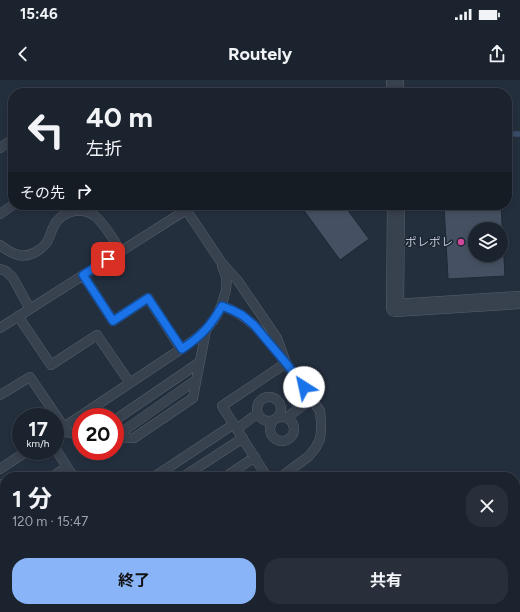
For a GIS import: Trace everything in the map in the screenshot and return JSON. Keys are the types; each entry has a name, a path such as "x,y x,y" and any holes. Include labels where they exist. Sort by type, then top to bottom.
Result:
{"street":[{"path":"396,210 395,308 520,300"}],"lane":[{"path":"0,245 7,251 16,255 26,256 33,254 48,240 56,222 65,214 78,210 87,211 96,217 121,251"},
{"path":"0,328 121,251 180,210"},
{"path":"186,210 221,262 238,281 277,338 286,363"},
{"path":"64,427 182,349 206,330 222,306 226,292 226,279 221,262"},
{"path":"0,269 6,270 13,278 30,309"},
{"path":"83,275 113,321 148,298 182,349"},
{"path":"222,306 242,315 254,325 286,363 320,411 320,439 316,447 309,456 287,472"},
{"path":"18,316 51,365 97,335 130,383"},
{"path":"124,437 134,438 193,398 206,330"},
{"path":"124,414 200,362"},
{"path":"264,472 222,406 286,363"},
{"path":"0,396 30,376 47,408"},
{"path":"124,431 196,380"},
{"path":"275,420 270,427 270,431 276,440 283,442 291,438 293,435 294,426 290,420 286,418 278,418 275,420 267,421 260,417 258,413 258,406 259,402 265,397 273,397 280,402 280,414 275,420"},
{"path":"286,418 312,399"},
{"path":"162,472 258,413"},
{"path":"191,472 243,438"},
{"path":"232,472 255,457"},
{"path":"0,469 14,460"},
{"path":"63,460 70,472"},
{"path":"60,472 67,467"}],"building":[{"path":"304,210 348,210 369,239 340,260"},
{"name":"ポレポレ","path":"444,210 501,210 502,222 468,222 468,262 504,262 505,276 448,279"}],"waterway":[{"path":"512,134 520,134"}],"place":[{"name":"ポレポレ","path":"461,242"}],"route":[{"path":"108,259 83,275 113,321 148,298 182,349 206,330 222,306 242,315 254,325 304,387"}]}
